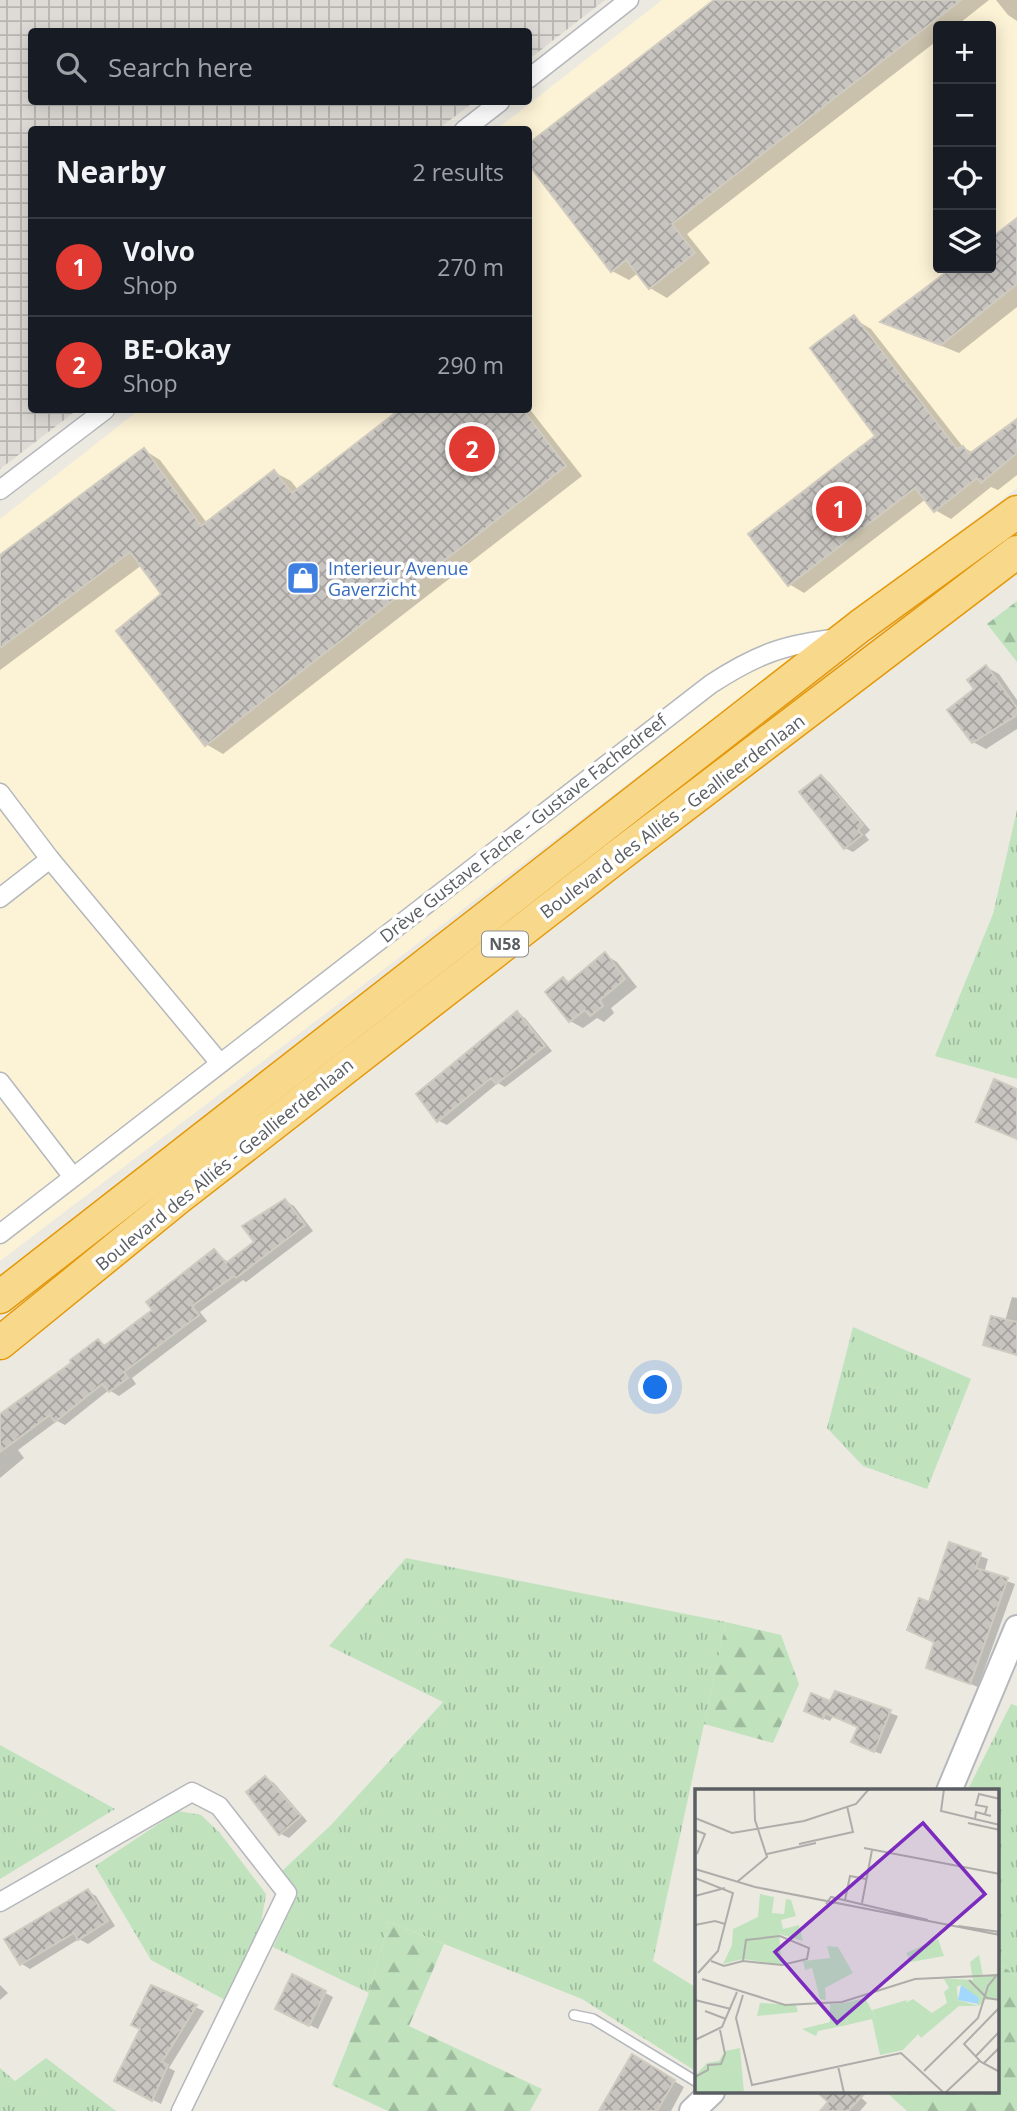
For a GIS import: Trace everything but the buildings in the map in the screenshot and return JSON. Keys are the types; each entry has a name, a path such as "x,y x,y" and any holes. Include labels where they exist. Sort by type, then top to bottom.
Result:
{"highway":[{"name":"Boulevard des Alliés - Geallieerdenlaan","path":"0,1297 847,637 1017,512"},
{"name":"Boulevard des Alliés - Geallieerdenlaan","path":"0,1343 178,1198 614,859 1017,552"}],"street":[{"path":"532,76 629,0"},
{"path":"469,126 496,105"},
{"path":"0,490 101,413"},
{"name":"Drève Gustave Fache - Gustave Fachedreef","path":"0,1234 711,684 750,659 799,642 847,637"},
{"path":"0,793 50,859 219,1062"},
{"path":"0,898 50,859"},
{"path":"0,1082 73,1177"},
{"path":"950,1789 1017,1628"},
{"path":"0,1902 192,1793 219,1806 287,1893 181,2111"},
{"path":"692,2111 704,2094"}],"lane":[{"path":"575,2015 593,2020 695,2083"}],"shaded area":[{"path":"0,0 605,0 532,57 532,28 28,28 28,105 470,105 442,126 28,126 28,413 73,413 0,469"},
{"path":"662,0 1017,0 1017,488 0,1261 0,519 135,413 532,413 532,126 501,126 528,105 532,105 532,102"}],"green space":[{"path":"1017,601 1017,662 987,624"},
{"path":"1017,810 1017,1079 935,1056 993,914"},
{"path":"853,1327 971,1379 927,1489 863,1466 827,1428"},
{"path":"406,1558 726,1622 653,1961 695,1987 695,2071 582,1999 389,1922 369,1993 273,1947 298,1893 282,1871 331,1825 443,1702 329,1646"},
{"path":"726,1622 781,1635 799,1684 773,1743 704,1724"},
{"path":"1011,1704 1017,1706 1017,1977 1000,1964 1000,1789 968,1789"},
{"path":"0,1745 115,1809 0,1879"},
{"path":"178,1811 201,1815 220,1833 266,1894 260,1929 225,2000 151,1960 95,1866"},
{"path":"389,1922 444,1944 409,2026 542,2089 530,2111 388,2111 332,2085 369,1993"},
{"path":"1000,1964 1017,1977 1017,2111 907,2111 888,2094 1000,2094"},
{"path":"46,2058 116,2111 0,2111 0,2068 15,2081"}],"place":[{"name":"BE-Okay","path":"472,449"},
{"name":"Volvo","path":"839,509"},
{"name":"Interieur Avenue Gaverzicht","path":"303,578"}]}
